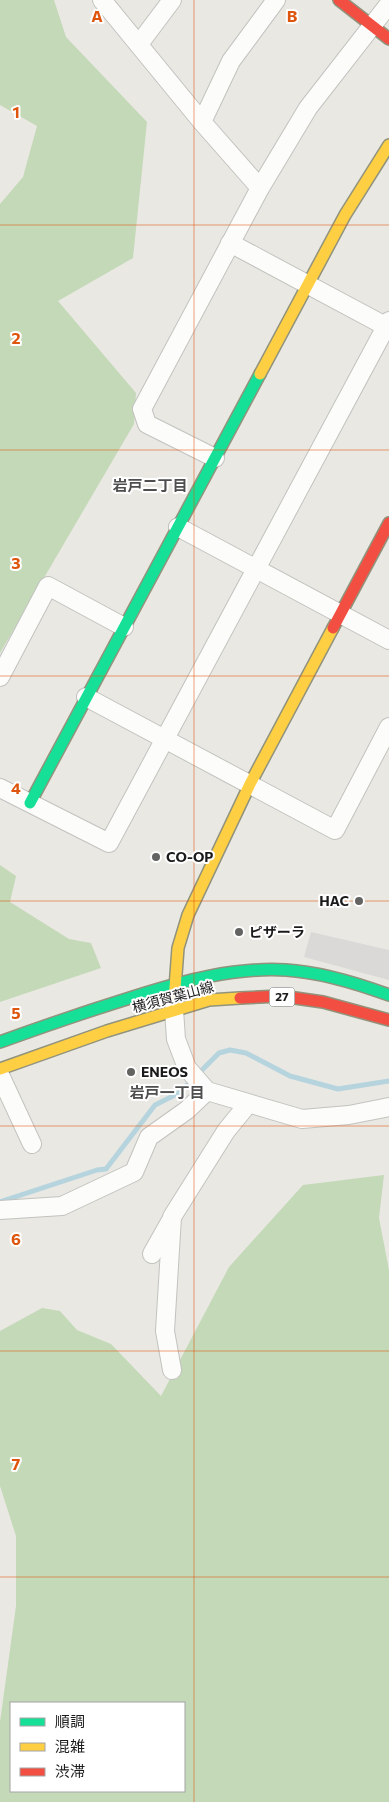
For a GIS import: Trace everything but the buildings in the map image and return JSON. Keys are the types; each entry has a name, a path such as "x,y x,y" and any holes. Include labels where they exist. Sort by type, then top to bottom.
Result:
{"street":[{"path":"102,0 202,122 260,188"},
{"path":"139,44 172,0"},
{"path":"202,122 231,62 276,0"},
{"path":"339,0 389,39"},
{"path":"215,458 147,424 142,409 260,188 308,108 389,4"},
{"path":"30,803 346,215 389,145"},
{"path":"0,788 109,843 388,325 230,243"},
{"path":"389,523 250,784 188,916 178,948 174,1010 176,1039 187,1068 208,1091 302,1119 350,1115 389,1107"},
{"path":"178,526 389,640"},
{"path":"0,677 48,586 124,627"},
{"path":"86,697 334,830 389,727"},
{"name":"横須賀葉山線","path":"0,1042 175,983 221,974 288,970 326,976 389,995"},
{"name":"横須賀葉山線","path":"0,1069 107,1031 209,1000 281,996 323,1002 389,1020"},
{"path":"0,1075 32,1144"},
{"path":"0,1210 62,1206 134,1172 149,1137 187,1110 208,1091"},
{"path":"152,1254 172,1217 226,1131 248,1104"},
{"path":"172,1217 165,1331 172,1370"}],"green space":[{"path":"0,0 54,0 66,37 147,122 133,258 58,301 136,393 134,424 0,653 0,204 23,177 37,126 0,105"},
{"path":"0,865 16,876 10,902 69,939 91,943 101,968 0,1002"},
{"path":"384,1175 379,1218 389,1270 389,1802 0,1802 0,1722 16,1606 16,1536 0,1486 0,1331 42,1308 60,1311 77,1330 111,1344 161,1396 229,1267 303,1185"}],"shaded area":[{"path":"311,932 389,950 389,980 304,957"}],"waterway":[{"path":"0,1202 97,1170 106,1169 155,1105 179,1093 219,1053 230,1050 246,1053 290,1076 338,1089 389,1081"}],"traffic: fast":[{"path":"30,803 260,374"},
{"path":"0,1042 152,991 228,973 267,970 299,971 338,979 389,995"}],"traffic: slow":[{"path":"260,374 345,215 389,145"},
{"path":"174,1001 178,948 188,915 250,784 333,628"},
{"path":"0,1069 107,1031 209,1000 240,998"}],"traffic: jam":[{"path":"339,0 389,39"},
{"path":"333,628 389,523"},
{"path":"240,998 281,996 323,1002 389,1020"}],"place":[{"name":"CO-OP","path":"156,857"},
{"name":"HAC","path":"359,901"},
{"name":"ピザーラ","path":"239,932"},
{"name":"ENEOS","path":"131,1072"}],"district":[{"name":"岩戸二丁目","path":"150,486"},
{"name":"岩戸一丁目","path":"167,1093"}]}
